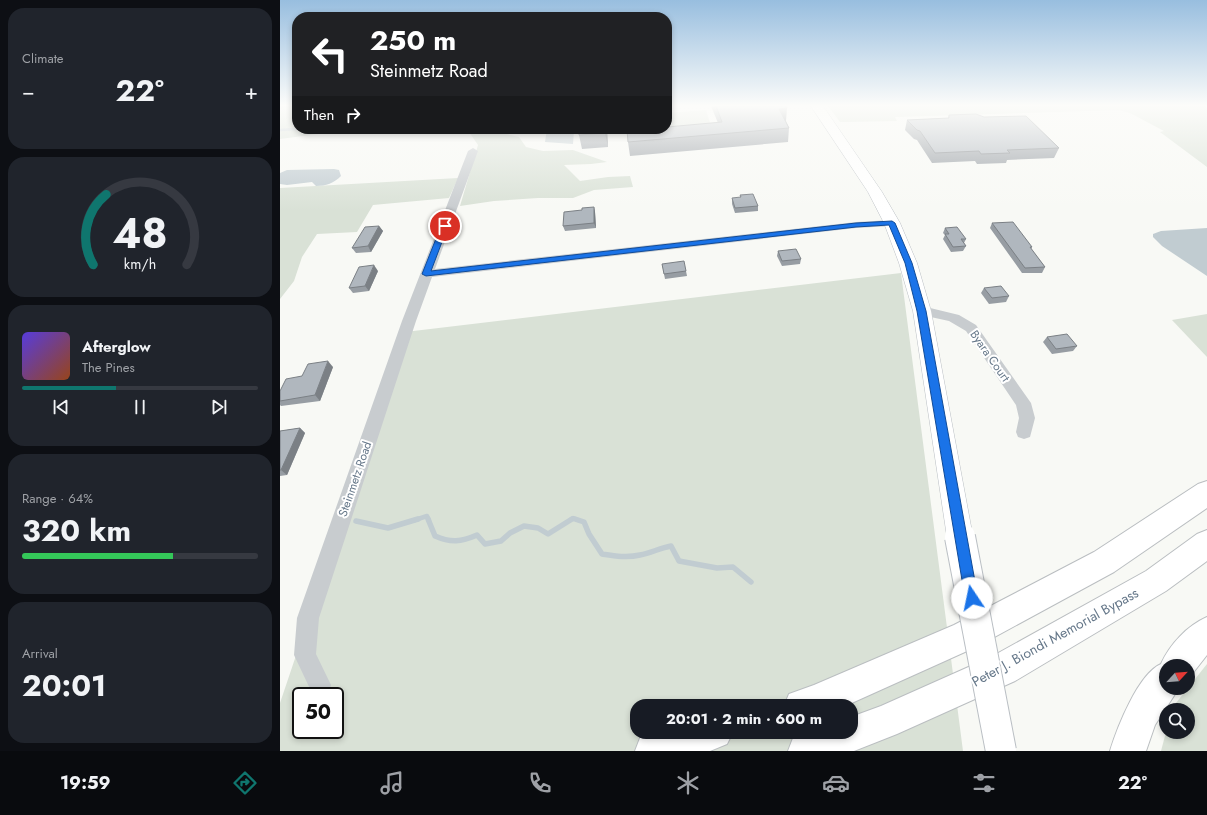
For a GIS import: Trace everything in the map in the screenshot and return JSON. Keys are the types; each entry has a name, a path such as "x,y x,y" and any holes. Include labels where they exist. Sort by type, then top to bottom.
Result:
{"highway":[{"path":"822,699 972,632 1104,562 1207,493"},
{"name":"Peter J. Biondi Memorial Bypass","path":"806,751 885,722 1003,669 1156,581 1207,544"},
{"path":"1182,659 1191,648 1207,633"},
{"path":"1128,751 1133,732 1152,696 1159,688"},
{"path":"653,751 693,739"}],"main road":[{"path":"841,141 872,188 892,223 908,263 922,311 960,537 1002,751"}],"street":[{"name":"Steinmetz Road","path":"320,685 305,655 308,618 426,274 473,151"},
{"path":"426,274 856,225 892,223"},
{"name":"Byara Court","path":"922,311 955,317 972,328 1023,403 1027,418 1024,432"}],"shaded area":[{"path":"475,141 522,141 526,147 543,151 573,150 607,162 564,165 580,181 630,176 633,187 594,190 573,198 538,198 494,201 460,206 478,145"},
{"path":"545,141 573,141 573,144"},
{"path":"1172,141 1207,141 1207,167"},
{"path":"287,170 339,170 341,176 336,181 326,185 316,186 312,182 287,185 280,184 280,173"},
{"path":"458,178 449,198 373,205 357,232 317,234 302,257 294,281 280,299 280,188"},
{"path":"1207,228 1207,276 1162,246 1153,237 1153,234 1161,231"},
{"path":"901,273 963,751 280,751 280,703 405,332"},
{"path":"1207,314 1207,357 1172,320"},
{"path":"1207,664 1207,751 1161,751 1164,739 1195,739 1195,703 1176,703 1182,695 1195,695 1195,679"}],"building":[{"path":"927,141 1052,141 1059,148 1007,150 1010,153 981,154 979,151 935,153"},
{"path":"753,194 758,206 735,208 732,198 741,197 740,195"},
{"path":"594,207 594,223 563,226 564,212"},
{"path":"1013,222 1045,267 1025,268 992,223"},
{"path":"379,226 368,246 352,248 365,227"},
{"path":"957,227 966,239 961,239 966,246 953,247 945,234 949,234 945,228"},
{"path":"796,249 801,259 782,261 778,251"},
{"path":"684,261 686,271 664,274 662,264"},
{"path":"374,265 365,286 349,288 359,267"},
{"path":"1001,286 1009,296 992,298 984,288"},
{"path":"1067,334 1077,346 1056,349 1047,337"},
{"path":"328,361 315,395 280,401 280,391 286,379 302,376 308,364"},
{"path":"300,428 281,470 280,470 280,431"}],"waterway":[{"path":"418,519 427,516 429,520"},
{"path":"570,520 573,518 578,520"},
{"path":"356,521 388,528 418,519"},
{"path":"428,519 435,536 446,540 456,541 477,535 485,544 501,541 510,533 524,526 538,528 548,534 572,519"},
{"path":"578,520 584,522 589,534 602,554 635,556 671,546 679,561 717,568 733,567 751,582"}],"route":[{"path":"445,226 426,274 856,225 892,223 908,263 922,311 960,537 972,598"}]}
